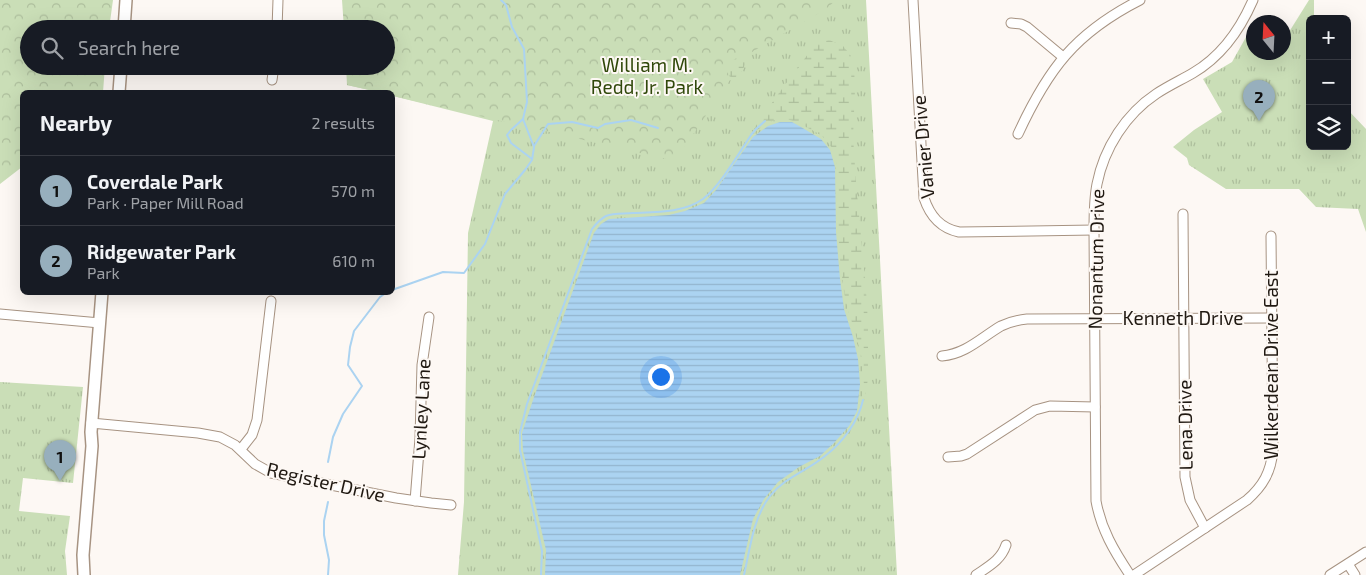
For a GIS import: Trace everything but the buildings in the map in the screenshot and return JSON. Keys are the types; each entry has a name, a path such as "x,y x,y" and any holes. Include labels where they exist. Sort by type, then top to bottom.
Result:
{"main road":[{"path":"125,20 126,0"},
{"path":"119,90 120,75"},
{"path":"84,575 83,556 92,446 91,428 102,295"},
{"path":"77,575 76,556 80,500 86,446 91,428"}],"street":[{"path":"277,20 278,0"},
{"name":"Vanier Drive","path":"913,0 924,198 934,218 945,227 959,232 1094,230"},
{"path":"1018,134 1034,100 1063,57 1096,26 1140,0"},
{"name":"Nonantum Drive","path":"1130,575 1104,531 1098,511 1096,489 1094,230 1097,183 1106,154 1128,119 1147,100 1202,67 1220,51 1243,22 1253,0"},
{"path":"1011,22 1027,27 1063,57"},
{"path":"272,80 273,75"},
{"name":"Lena Drive","path":"1183,214 1186,485 1190,500 1205,528"},
{"name":"Wilkerdean Drive East","path":"1134,575 1247,500 1266,479 1270,469 1273,450 1271,236"},
{"path":"240,449 252,435 257,420 271,300"},
{"path":"0,314 100,323"},
{"name":"Lynley Lane","path":"415,501 420,445 422,364 429,317"},
{"name":"Kenneth Drive","path":"942,356 964,351 1002,326 1018,320 1271,318"},
{"path":"948,457 967,454 1035,410 1050,406 1095,407"},
{"name":"Register Drive","path":"91,428 198,433 220,437 240,449 255,464 271,473 415,501 450,505"},
{"path":"976,575 1000,558 1006,544"},
{"path":"1330,575 1366,552"},
{"path":"1348,564 1355,575"}],"green space":[{"path":"0,0 113,0 110,20 20,20 20,75 104,75 103,90 20,90 20,169 0,184"},
{"name":"William M. Redd, Jr. Park","path":"342,0 836,0 826,9 747,55 675,161 395,96 395,90 370,90 347,85 346,75 395,75 395,20 343,20"},
{"path":"353,0 866,0 897,575 458,575 464,502 468,233 493,121 395,96 395,90 369,90 347,85 348,75 395,75 395,20 376,20"},
{"path":"1309,0 1314,0 1314,15 1306,15 1306,150 1351,150 1351,113 1366,129 1366,232 1358,209 1316,207 1299,189 1226,189 1189,165 1187,158 1173,147 1194,130 1222,112 1203,79 1232,62 1246,37 1246,60 1291,60 1291,29"},
{"path":"829,40 843,46 848,52 854,67 853,137 868,323 868,379 864,401 862,400 863,376 861,360 842,276 838,236 838,174 832,148 819,134 787,119 770,122 751,135 811,50 817,43"},
{"path":"741,55 747,60 740,73 733,78 729,76 727,71 729,63"},
{"path":"0,382 83,387 73,483 23,478 19,511 70,516 65,551 67,575 0,575"}],"water":[{"path":"780,122 792,122 821,139 830,150 835,167 836,232 840,279 844,309 858,359 860,384 857,411 849,426 834,443 820,456 799,467 778,482 764,499 753,519 740,575 545,575 546,550 523,451 522,433 594,233 601,224 609,219 669,215 704,203 716,190 753,137 768,126"}],"waterway":[{"path":"395,289 443,272 464,273 485,244 505,194 532,160 534,147 523,119 527,102 524,49 512,27 506,5 501,0"},
{"path":"523,119 507,135 511,143 532,159"},
{"path":"534,146 548,124 572,122 598,128 605,124 631,120 658,128"},
{"path":"541,575 542,551 520,450 520,432 527,404 592,229 609,215 669,211 695,204 703,199 722,178 751,135 765,121"},
{"path":"328,462 333,437 343,414 362,386 348,365 354,331 383,295"},
{"path":"744,575 756,524 770,496 782,484 818,461 838,444 854,424 863,400"},
{"path":"328,502 324,521 324,535 329,560 328,575"}],"place":[{"name":"Ridgewater Park","path":"1259,121"},
{"name":"Coverdale Park","path":"60,481"}]}
